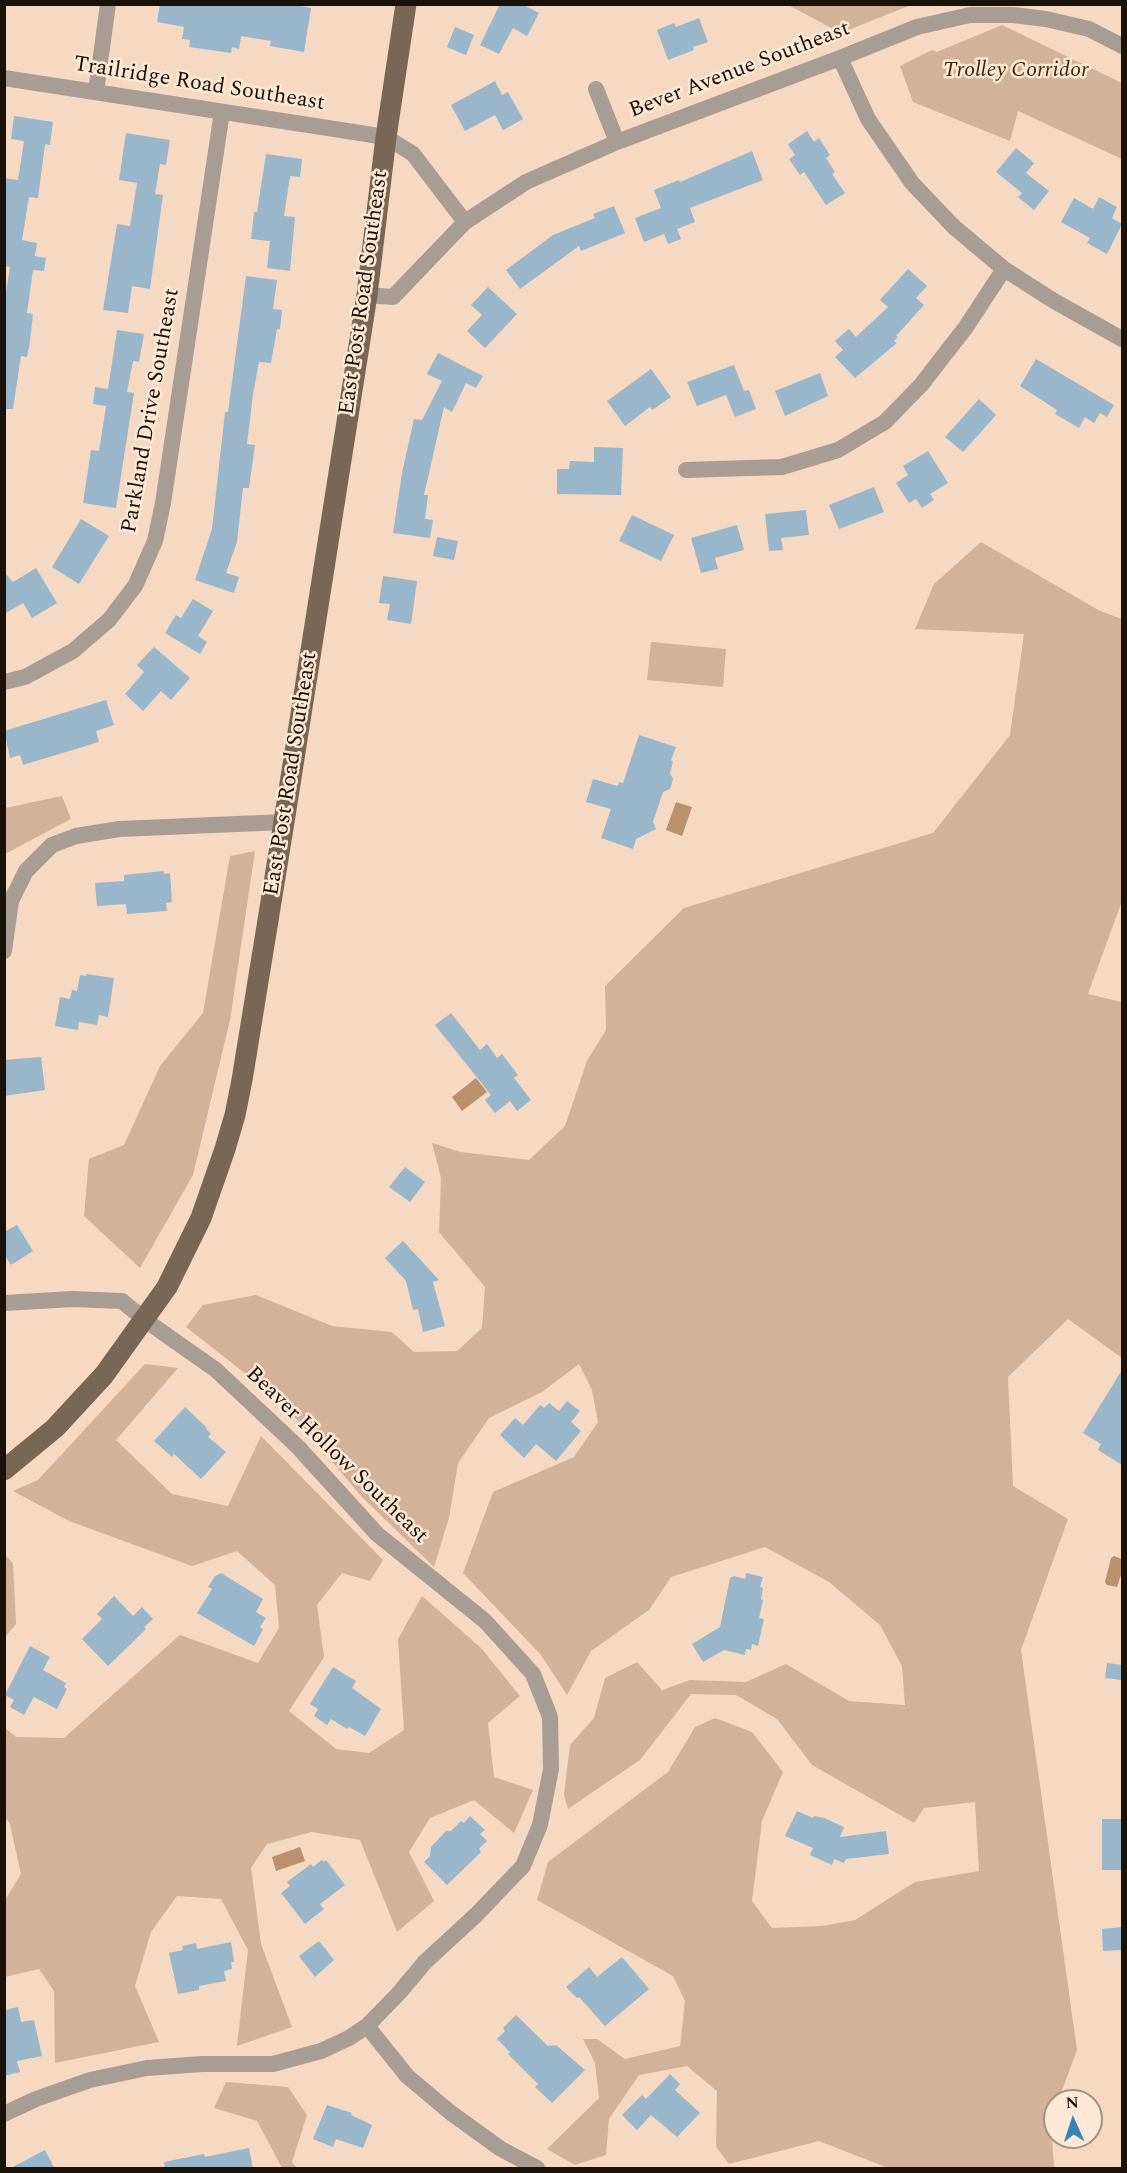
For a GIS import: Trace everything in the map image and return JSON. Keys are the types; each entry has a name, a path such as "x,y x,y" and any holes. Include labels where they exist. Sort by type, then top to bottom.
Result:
{"main road":[{"name":"East Post Road Southeast","path":"4,1470 55,1428 104,1375 145,1320 167,1287 201,1218 229,1138 242,1080 367,295 386,137 406,4"}],"street":[{"path":"96,92 108,4"},
{"name":"Bever Avenue Southeast","path":"367,295 393,297 465,222 526,182 616,142 917,27 970,10 1046,19 1089,29 1122,46"},
{"path":"840,58 868,119 912,183 954,227 1004,269 1122,339"},
{"name":"Trailridge Road Southeast","path":"4,78 386,137"},
{"name":"Bever Avenue Southeast","path":"596,89 616,142"},
{"name":"Parkland Drive Southeast","path":"4,682 25,677 73,651 109,620 135,586 154,541 163,503 222,112"},
{"path":"386,137 412,154 465,222"},
{"path":"686,470 782,467 838,450 885,422 921,385 966,327 1004,269"},
{"path":"4,951 11,901 26,871 52,845 76,836 119,829 284,822"},
{"name":"Beaver Hollow Southeast","path":"4,1303 73,1299 122,1301 216,1370 298,1446 377,1534 485,1621 533,1674 550,1717 551,1769 540,1826 523,1866 476,1915 425,1962 367,2026 349,2038 321,2051 273,2064 202,2064 147,2068 90,2080 36,2099 4,2114"},
{"path":"367,2026 407,2076 451,2113 501,2149 537,2169"}],"green space":[{"name":"Trolley Corridor","path":"788,5 911,5 841,33"},
{"name":"Trolley Corridor","path":"1002,25 1122,83 1122,159 1018,111 1010,141 913,102 900,66 932,50 937,52"},
{"path":"981,542 1100,611 1122,619 1122,901 1088,994 1122,1002 1122,1358 1068,1319 1008,1377 1013,1486 1068,1519 1021,1650 1077,2050 1062,2089 1043,2089 1043,2149 1053,2149 1054,2168 888,2168 819,2141 729,2164 716,2147 717,2091 687,2066 639,2075 609,2119 606,2155 575,2165 547,2149 599,2098 595,2063 583,2039 597,2039 625,2059 680,2046 685,2001 673,1976 537,1900 548,1862 668,1772 695,1727 715,1718 752,1732 783,1772 762,1821 752,1901 772,1928 822,1926 855,1920 915,1882 979,1871 975,1802 924,1808 914,1823 812,1765 777,1719 736,1695 691,1694 640,1760 568,1809 564,1795 570,1745 594,1718 605,1678 637,1662 662,1690 690,1680 746,1682 786,1664 849,1701 905,1705 902,1666 880,1625 829,1582 765,1547 671,1577 649,1610 591,1651 567,1695 541,1655 463,1573 493,1492 574,1457 598,1422 592,1390 579,1364 542,1392 489,1418 458,1463 449,1518 434,1567 361,1496 283,1403 186,1327 203,1305 256,1295 332,1326 392,1332 414,1352 457,1351 482,1328 485,1287 439,1232 441,1178 432,1143 461,1152 529,1160 565,1126 587,1061 606,1030 605,986 684,908 933,833 1010,735 1024,634 915,629 934,584"},
{"path":"651,642 726,649 723,687 647,680"},
{"path":"62,796 71,819 5,854 5,808"},
{"path":"255,851 230,1020 193,1175 140,1268 84,1216 89,1159 124,1145 160,1066 203,1013 230,856"},
{"path":"145,1364 178,1368 116,1440 172,1494 228,1506 261,1436 383,1560 370,1581 342,1573 317,1605 324,1657 289,1711 336,1749 369,1753 404,1730 398,1639 422,1596 481,1648 520,1696 488,1723 494,1777 533,1790 514,1833 474,1800 430,1818 409,1852 434,1901 397,1932 360,1840 312,1832 267,1844 251,1868 261,1944 292,2027 237,2046 248,1950 221,1899 177,1896 151,1932 135,1986 159,2042 55,2063 54,1991 39,1969 5,1977 5,1900 21,1874 10,1824 5,1817 5,1728 16,1737 64,1738 180,1635 258,1663 279,1628 275,1585 237,1551 192,1566 69,1521 13,1491 38,1480"},
{"path":"4,1554 13,1563 16,1624 5,1637"},
{"path":"226,2082 288,2087 307,2115 292,2162 297,2168 282,2168 257,2121 214,2108"}],"shaded area":[{"path":"676,802 692,807 682,836 666,830"},
{"path":"476,1078 487,1092 462,1111 452,1097"},
{"path":"1114,1556 1122,1559 1122,1572 1117,1587 1107,1585 1105,1582 1111,1558"},
{"path":"300,1847 305,1861 276,1871 272,1857"}],"building":[{"path":"160,4 291,4 311,8 304,52 270,46 271,41 241,36 239,49 232,47 231,53 189,47 190,40 182,39 184,27 157,22"},
{"path":"500,4 522,4 539,13 527,36 513,28 499,54 480,45"},
{"path":"699,18 708,42 668,60 657,30 674,23 676,27"},
{"path":"455,27 474,35 466,55 447,47"},
{"path":"495,81 502,95 508,92 523,119 503,130 495,115 465,131 451,105"},
{"path":"14,116 53,122 50,145 45,144 38,198 29,197 22,240 37,243 35,256 46,258 44,271 33,270 27,313 33,314 27,357 21,356 13,409 4,409 4,305 10,267 4,266 4,178 18,180 24,141 11,139"},
{"path":"807,131 814,142 819,138 830,155 826,158 835,172 832,174 845,193 826,205 804,172 800,175 789,159 795,155 788,144"},
{"path":"126,133 170,140 166,165 160,164 155,194 163,195 150,289 132,286 128,313 103,310 117,224 130,226 137,183 119,180"},
{"path":"1016,148 1034,163 1026,173 1049,191 1034,210 1018,197 1022,193 996,172"},
{"path":"752,151 763,180 690,208 695,222 677,229 681,239 668,244 664,234 644,242 635,218 661,208 654,190 679,180 680,182"},
{"path":"266,154 302,159 300,177 290,176 284,216 295,217 290,271 267,268 270,241 251,239"},
{"path":"1099,197 1117,207 1112,218 1122,224 1107,254 1087,243 1090,238 1061,222 1074,198 1093,209"},
{"path":"614,206 625,233 581,251 579,246 520,289 506,270 553,235 595,218 593,214"},
{"path":"908,269 927,286 916,298 924,305 896,336 898,337 894,341 897,343 855,378 835,357 843,350 835,341 849,329 856,337 888,307 880,300"},
{"path":"246,276 277,280 273,309 282,310 280,329 277,329 271,363 259,362 253,394 247,444 255,445 249,488 243,488 237,542 226,573 239,577 234,593 195,580 212,529 225,412 228,412"},
{"path":"488,287 517,314 485,348 467,331 482,315 471,305"},
{"path":"117,330 144,334 139,362 133,361 127,392 134,393 116,508 83,503 91,450 99,451 106,406 93,404 95,387 108,389"},
{"path":"438,353 483,376 476,388 466,383 452,412 444,407 424,495 428,495 425,519 433,520 430,538 393,533 402,473 414,419 422,420 442,381 427,374"},
{"path":"1036,359 1114,405 1107,417 1100,413 1094,423 1085,417 1079,428 1055,414 1057,410 1020,386"},
{"path":"734,365 744,391 749,390 756,409 735,417 726,395 697,406 687,382"},
{"path":"651,369 671,397 652,410 650,407 625,426 607,401"},
{"path":"820,373 828,396 785,416 775,391"},
{"path":"979,399 996,415 963,452 945,437"},
{"path":"594,447 623,448 621,495 557,494 557,469 569,469 570,461 594,462"},
{"path":"928,451 948,483 930,494 934,500 922,508 916,499 909,503 896,483 908,475 903,466"},
{"path":"874,487 884,512 839,529 829,505"},
{"path":"806,510 809,535 781,538 783,550 769,551 765,514"},
{"path":"632,515 674,535 661,561 619,541"},
{"path":"81,519 109,536 79,584 52,567"},
{"path":"737,525 744,550 715,558 718,569 701,573 691,538"},
{"path":"437,537 458,541 454,560 433,556"},
{"path":"36,568 57,603 32,618 23,603 4,614 4,572 13,582"},
{"path":"383,576 417,581 411,624 387,620 390,604 379,603"},
{"path":"193,599 213,611 198,636 207,642 200,654 165,633 176,615 181,618"},
{"path":"154,647 190,678 171,700 161,691 143,711 125,694 144,672 137,665"},
{"path":"106,700 114,725 96,731 99,742 23,765 20,755 10,758 4,731"},
{"path":"639,735 676,747 671,760 673,762 670,773 673,779 670,789 663,792 653,822 656,829 636,839 633,849 601,838 611,809 586,802 593,779 618,786 619,782 623,783"},
{"path":"164,871 164,874 170,873 172,902 166,903 167,911 127,914 126,904 97,906 95,883 124,881 124,875"},
{"path":"86,974 114,978 108,1017 99,1015 97,1025 79,1022 78,1030 55,1026 60,997 70,999 72,990 77,991 80,975 86,976"},
{"path":"451,1013 480,1050 487,1044 497,1058 502,1054 518,1075 514,1078 531,1100 517,1111 510,1101 495,1113 485,1100 491,1095 435,1025"},
{"path":"41,1057 45,1090 4,1096 4,1060"},
{"path":"405,1167 425,1182 410,1202 389,1187"},
{"path":"17,1225 33,1251 11,1265 4,1254 4,1232"},
{"path":"403,1241 439,1280 433,1282 445,1326 423,1332 418,1309 413,1310 406,1281 385,1258"},
{"path":"1122,1370 1122,1465 1098,1450 1101,1444 1083,1433"},
{"path":"567,1401 580,1411 571,1422 581,1431 556,1461 536,1444 524,1458 500,1435 515,1418 523,1425 540,1405 544,1408 549,1403 559,1411"},
{"path":"185,1407 207,1428 211,1434 208,1437 226,1452 201,1479 174,1454 172,1457 154,1441"},
{"path":"221,1573 263,1599 256,1612 266,1618 260,1627 263,1629 254,1646 197,1613 212,1589 208,1587 215,1576"},
{"path":"746,1573 763,1577 760,1587 763,1588 761,1599 763,1600 759,1618 764,1619 758,1646 752,1644 751,1650 746,1649 745,1655 724,1650 703,1662 692,1644 720,1627 730,1578 734,1576 745,1579"},
{"path":"114,1596 133,1616 142,1607 153,1619 144,1627 146,1629 108,1666 82,1639 102,1619 97,1614"},
{"path":"30,1646 50,1657 43,1670 66,1683 64,1687 67,1689 57,1709 34,1697 24,1715 10,1707 14,1700 5,1695"},
{"path":"1107,1663 1122,1665 1122,1680 1105,1678"},
{"path":"333,1667 356,1681 352,1688 381,1709 365,1736 331,1719 327,1725 314,1716 318,1709 310,1704"},
{"path":"797,1811 813,1818 814,1816 824,1818 844,1827 840,1837 886,1831 889,1854 846,1859 844,1863 834,1859 832,1865 810,1855 813,1848 785,1836"},
{"path":"470,1816 485,1830 480,1834 487,1841 479,1849 481,1852 447,1885 424,1862 430,1856 431,1847 446,1831 451,1831 461,1821 464,1823"},
{"path":"1102,1819 1122,1819 1122,1870 1102,1870"},
{"path":"322,1860 324,1862 326,1860 345,1885 320,1904 324,1909 305,1924 281,1893 290,1886 287,1882 311,1864 313,1867"},
{"path":"1122,1927 1122,1950 1103,1951 1102,1929"},
{"path":"319,1941 334,1960 315,1977 299,1956"},
{"path":"231,1942 234,1962 231,1962 232,1969 224,1971 226,1981 199,1986 199,1990 178,1994 169,1953 183,1950 182,1946 196,1943 197,1949"},
{"path":"622,1957 649,1989 605,2026 579,1997 577,1998 566,1987 589,1967 597,1977"},
{"path":"18,2007 21,2022 34,2020 42,2056 17,2061 20,2072 4,2076 4,2010"},
{"path":"516,2015 548,2046 556,2045 585,2070 552,2103 535,2087 538,2084 508,2054 510,2052 497,2039 505,2031 503,2028"},
{"path":"670,2074 680,2084 675,2090 700,2113 677,2137 651,2115 637,2130 622,2115 642,2095 646,2099"},
{"path":"327,2105 352,2113 351,2115 372,2125 363,2148 336,2139 333,2147 313,2139"},
{"path":"249,2148 253,2169 165,2169 164,2162"},
{"path":"45,2150 55,2169 9,2169"}]}
